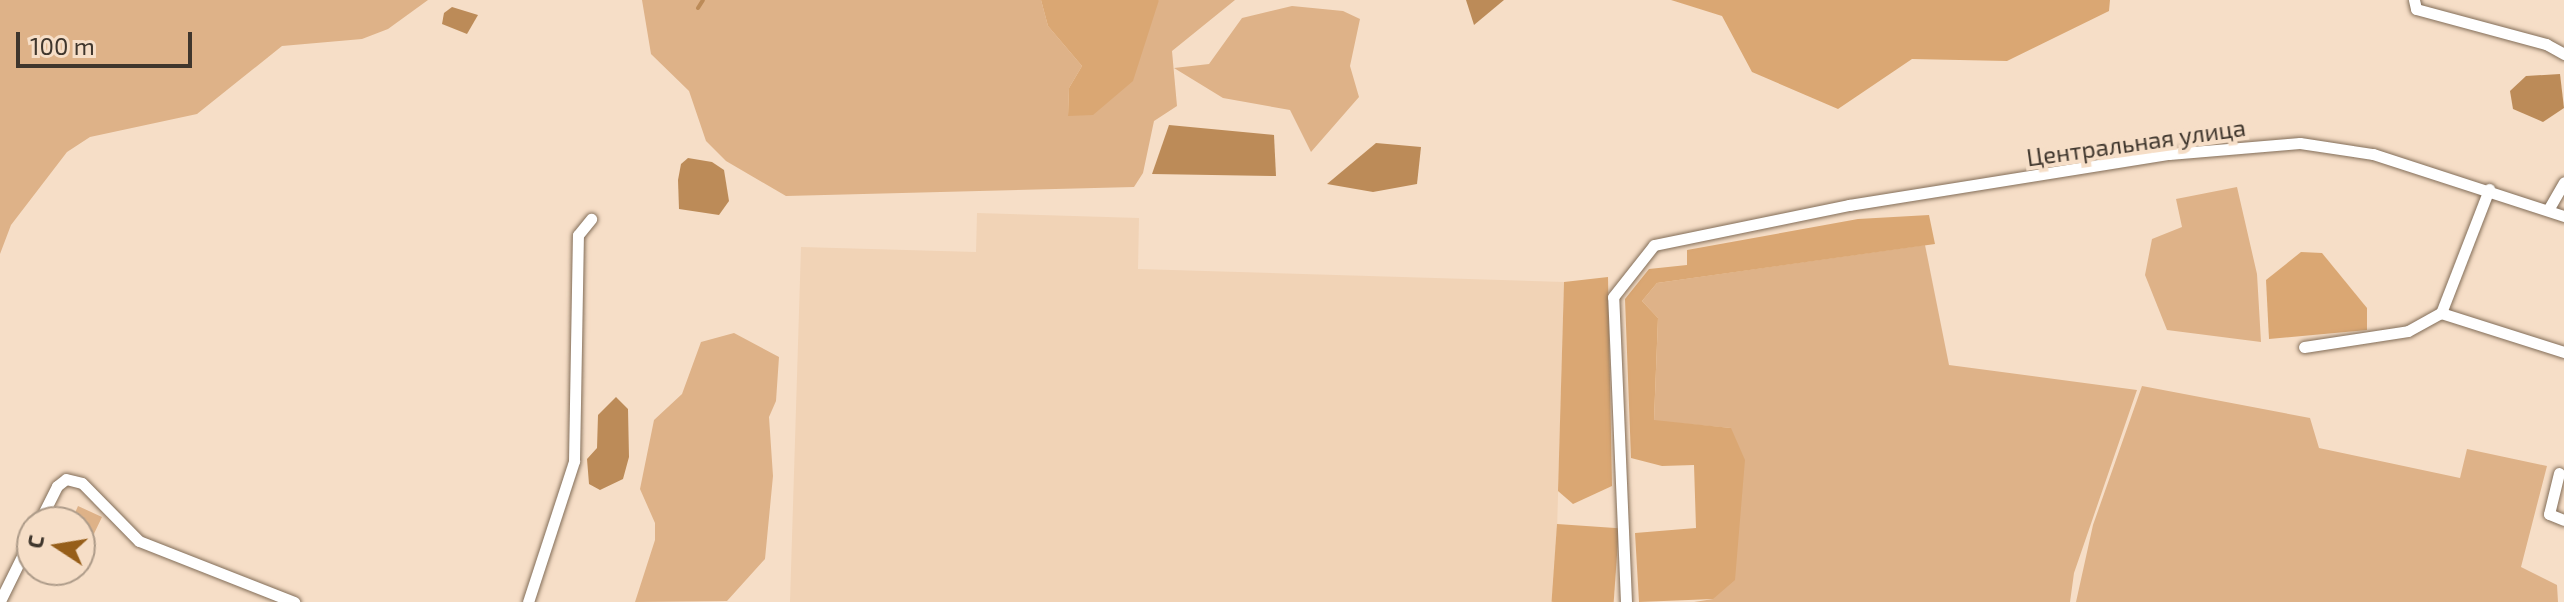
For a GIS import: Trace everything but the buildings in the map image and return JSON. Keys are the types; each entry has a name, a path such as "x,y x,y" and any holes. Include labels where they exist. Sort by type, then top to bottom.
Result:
{"street":[{"path":"2414,0 2416,9 2546,44 2564,54"},
{"name":"Центральная улица","path":"1626,602 1613,297 1654,245 1849,205 2169,154 2300,143 2373,154 2489,189 2564,216"},
{"path":"2548,210 2564,182"},
{"path":"2304,347 2408,331 2441,313 2489,189"},
{"path":"528,602 574,461 578,235 591,219"},
{"path":"2441,313 2564,352"},
{"path":"2559,473 2549,514 2564,520"},
{"path":"47,506 57,486 66,479 82,483 97,493 110,516 139,541 294,602"},
{"path":"0,601 16,568"}],"shaded area":[{"path":"0,0 428,0 388,29 362,39 282,46 197,114 90,137 67,152 11,225 0,254"},
{"path":"642,0 1041,0 1048,26 1082,66 1069,88 1068,116 1159,0 1235,0 1172,51 1177,106 1154,121 1143,173 1134,187 786,196 726,161 706,141 689,91 651,54"},
{"path":"1041,0 1159,0 1133,81 1093,115 1068,116 1069,88 1082,66 1048,26"},
{"path":"1466,0 1504,0 1474,25"},
{"path":"1671,0 2110,0 2109,11 2007,61 1912,59 1838,109 1752,72 1722,16"},
{"path":"1292,6 1343,11 1360,19 1350,66 1359,97 1311,152 1290,110 1223,98 1174,68 1209,64 1242,18"},
{"path":"452,7 478,15 467,34 442,24 444,13"},
{"path":"2560,74 2564,108 2543,122 2513,109 2510,91 2526,76"},
{"path":"1169,125 1274,135 1276,176 1152,174"},
{"path":"1376,143 1421,147 1417,184 1373,192 1327,184"},
{"path":"688,158 712,162 724,170 729,201 719,215 679,209 678,180 681,164"},
{"path":"2237,187 2257,274 2261,342 2167,330 2145,275 2152,239 2182,227 2176,199"},
{"path":"977,213 1139,218 1138,269 1564,282 1555,602 790,602 801,247 976,252"},
{"path":"1929,215 1935,244 1657,283 1642,301 1658,318 1654,420 1731,428 1745,460 1735,580 1713,599 1639,602 1635,533 1696,528 1694,465 1662,466 1631,458 1625,299 1649,269 1687,265 1687,250 1858,219"},
{"path":"1925,245 1949,365 2137,390 2074,573 2070,602 1694,602 1713,599 1731,428 1654,421 1658,318 1642,301 1657,283"},
{"path":"2301,252 2322,253 2367,308 2367,330 2269,339 2266,280"},
{"path":"1608,277 1612,486 1573,504 1558,491 1564,282"},
{"path":"734,333 779,357 776,401 769,417 773,476 765,559 727,601 635,602 655,540 655,523 640,489 654,420 682,394 701,342"},
{"path":"2142,386 2310,418 2319,448 2460,478 2467,449 2547,466 2521,567 2557,585 2558,602 2076,602 2093,525"},
{"path":"616,397 628,409 629,457 623,479 600,490 589,484 587,459 597,448 598,415"},
{"path":"96,514 102,517 96,530"},
{"path":"1557,524 1619,528 1614,602 1552,602"}],"waterway":[{"path":"698,8 703,0"}]}
